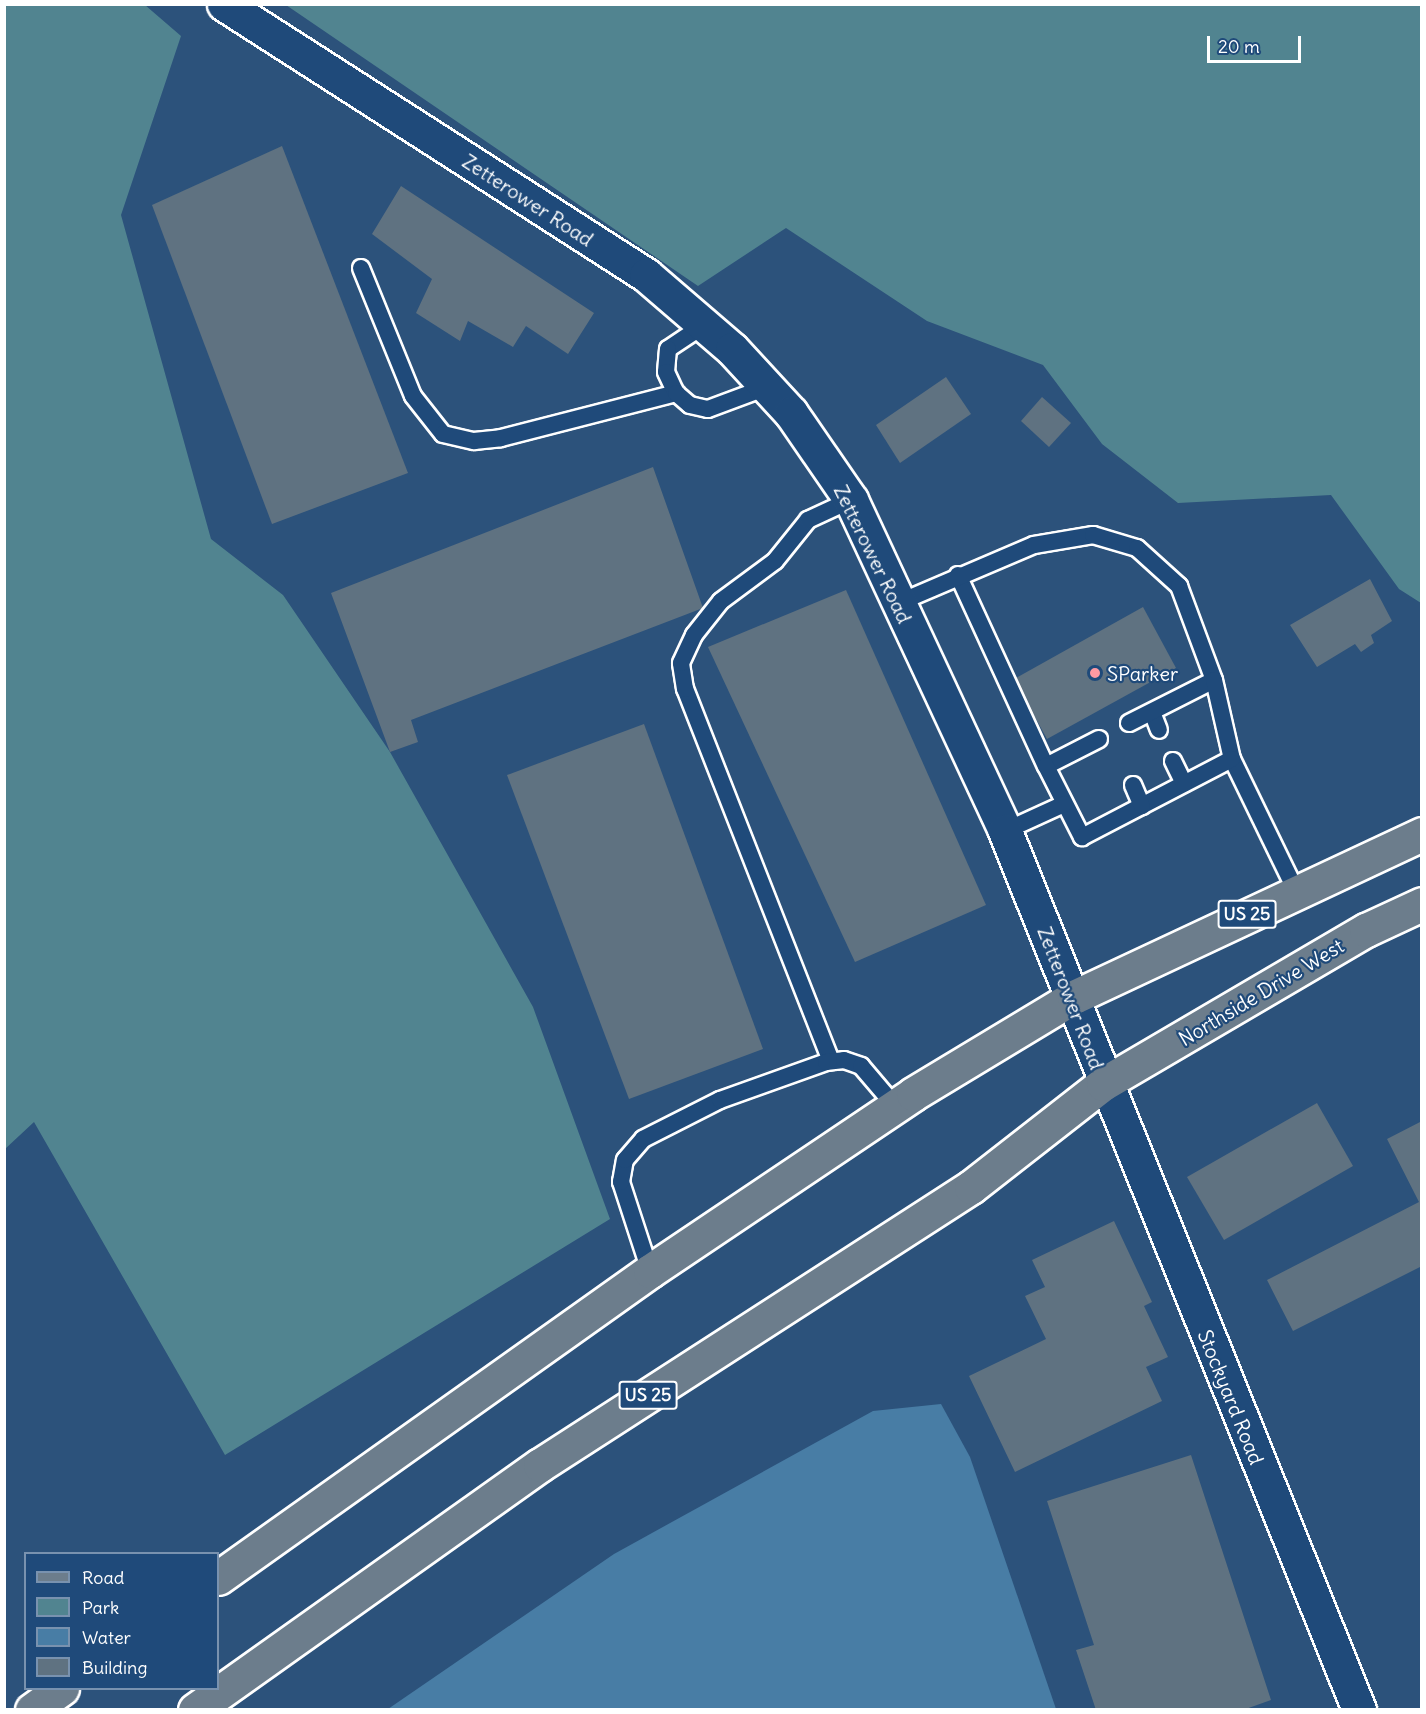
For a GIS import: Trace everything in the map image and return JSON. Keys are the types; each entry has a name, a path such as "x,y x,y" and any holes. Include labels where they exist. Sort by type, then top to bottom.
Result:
{"main road":[{"name":"US 25","path":"219,1577 650,1271 895,1106 1074,997 1296,891 1422,834"},
{"name":"Northside Drive West","path":"1103,1084 1366,930 1422,904"},
{"name":"US 25","path":"195,1710 540,1465 971,1187 1103,1084"},
{"path":"32,1710 61,1690"}],"street":[{"name":"Zetterower Road","path":"224,4 646,275 704,325 767,387 851,500 1005,831 1074,997 1103,1084"},
{"name":"Stockyard Road","path":"1103,1084 1359,1710"}],"lane":[{"path":"361,268 413,396 443,434 474,441 501,438 675,393"},
{"path":"704,325 668,349 666,372 675,393 690,405 708,409 767,387"},
{"path":"831,1061 685,689 681,663 694,635 722,601 775,561 808,520 851,500"},
{"path":"898,603 958,575 1034,545 1093,535 1137,548 1179,586 1214,680 1232,759 1296,891"},
{"path":"958,575 1046,766 1082,837 1232,759"},
{"path":"1129,723 1214,680"},
{"path":"1152,712 1159,730"},
{"path":"1046,766 1099,739"},
{"path":"1173,761 1184,784"},
{"path":"1133,785 1142,806"},
{"path":"1005,831 1064,804"},
{"path":"650,1271 621,1182 625,1160 643,1139 720,1100 831,1061 861,1066 895,1106"}],"green space":[{"path":"5,5 145,5 181,36 121,215 211,539 283,595 390,752 533,1007 610,1219 225,1455 34,1122 5,1149"},
{"path":"286,5 1421,5 1421,603 1399,589 1331,495 1178,503 1102,444 1043,365 927,321 786,228 698,286"}],"water":[{"path":"941,1404 970,1457 1056,1709 388,1709 614,1554 873,1411"}],"building":[{"path":"282,146 408,473 272,524 152,205"},
{"path":"401,186 594,313 568,354 526,326 513,347 468,321 460,341 416,313 432,279 372,234"},
{"path":"946,377 971,414 900,463 876,425"},
{"path":"1042,397 1071,423 1049,447 1021,421"},
{"path":"653,467 703,608 411,720 418,742 390,752 331,593"},
{"path":"1370,579 1392,621 1371,635 1374,643 1361,652 1355,644 1317,667 1290,625"},
{"path":"846,590 986,905 855,962 708,647"},
{"name":"SParker","path":"1143,607 1176,668 1047,739 1014,679"},
{"path":"644,724 763,1049 629,1099 507,775"},
{"path":"1317,1103 1353,1166 1224,1240 1187,1177"},
{"path":"1422,1121 1422,1266 1293,1331 1267,1280 1419,1202 1387,1139"},
{"path":"1114,1221 1152,1302 1144,1306 1168,1357 1146,1367 1162,1401 1015,1472 969,1376 1046,1339 1025,1296 1045,1287 1032,1260"},
{"path":"1191,1455 1271,1700 1243,1710 1096,1710 1076,1650 1094,1645 1047,1501"}],"place":[{"name":"SParker","path":"1095,673"}]}
